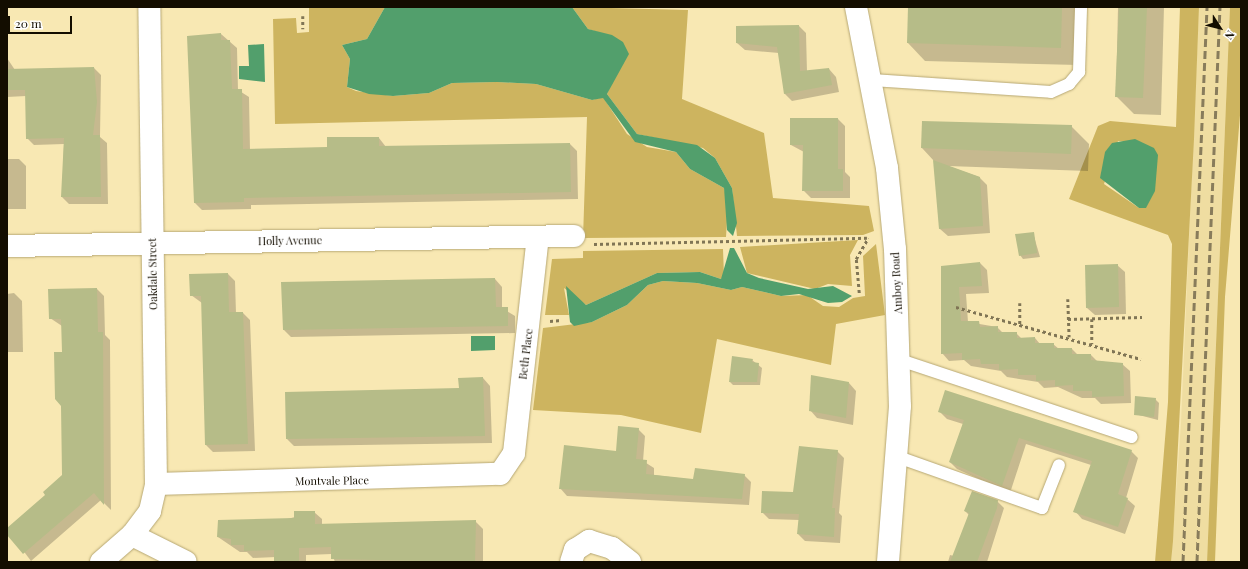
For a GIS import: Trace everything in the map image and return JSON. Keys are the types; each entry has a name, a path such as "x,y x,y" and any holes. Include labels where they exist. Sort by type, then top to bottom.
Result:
{"street":[{"name":"Oakdale Street","path":"101,562 132,535 150,511 156,484 149,7"},
{"name":"Amboy Road","path":"856,7 872,80 896,249 900,360 898,457 888,562"},
{"name":"Holly Avenue","path":"7,246 538,237 582,240"},
{"name":"Beth Place","path":"506,469 514,453 538,237"},
{"name":"Montvale Place","path":"156,484 491,477 506,469"},
{"path":"132,535 186,562"},
{"path":"572,562 575,550 589,541 612,548 630,562"}],"lane":[{"path":"872,80 1051,92 1069,84 1079,72 1081,7"},
{"path":"900,360 1132,437"},
{"path":"898,457 1042,508 1059,465"}],"path":[{"path":"303,16 303,29"},
{"path":"582,240 867,238 872,236"},
{"path":"859,293 856,259 867,238"},
{"path":"1068,299 1069,337"},
{"path":"1020,303 1020,324"},
{"path":"956,307 1069,337 1142,359"},
{"path":"1068,319 1142,317"},
{"path":"1092,318 1092,344"}],"shaded area":[{"path":"309,7 385,7 367,39 342,45 350,59 347,87 356,91 393,96 429,93 452,83 497,82 536,84 592,100 603,97 627,134 647,147 676,152 690,169 724,188 728,205 726,237 583,238 587,117 275,124 273,19 296,18 297,33 309,32"},
{"path":"385,7 572,7 588,29 612,35 623,42 629,54 607,94 637,134 697,145 715,158 732,188 737,223 733,236 727,230 724,188 690,169 676,152 635,142 603,98 592,100 536,84 497,82 452,83 429,93 393,96 369,94 347,87 350,59 342,45 367,39"},
{"path":"572,7 688,10 682,99 764,133 773,198 869,206 874,231 863,235 737,236 732,188 715,158 703,148 637,134 607,94 615,76 600,33 588,29"},
{"path":"1180,7 1199,7 1194,139 1173,541 1171,562 1155,562 1168,402 1172,244 1168,235 1069,199 1098,126 1110,121 1176,127","holes":["1118,141 1127,142 1139,208 1104,184"]},
{"path":"1199,7 1230,7 1207,562 1171,562 1181,423"},
{"path":"1230,7 1241,7 1241,103 1225,297 1215,562 1207,562"},
{"path":"264,44 265,82 239,79 239,66 249,66 248,45"},
{"path":"1135,139 1154,148 1158,155 1155,191 1146,208 1139,208 1100,178 1105,152 1112,143"},
{"path":"858,240 850,255 852,286 828,284 815,289 747,273 740,247"},
{"path":"876,244 885,315 836,324 831,365 717,339 701,433 621,415 533,410 543,328 592,322 627,305 648,285 663,281 697,283 731,290 742,287 781,296 807,295 823,306 839,307 853,298 865,296 863,256"},
{"path":"730,248 734,248 747,273 759,278 808,289 833,286 852,296 842,302 828,303 799,294 781,296 742,287 731,290 697,283 663,281 648,285 627,305 592,322 574,326 570,322 566,286 586,305 657,273 700,272 721,279"},
{"path":"723,249 724,276 721,279 700,272 657,273 586,305 564,288 569,315 545,315 552,259 583,258 583,251"},
{"path":"471,336 495,336 495,350 471,351"}],"building":[{"path":"908,7 1062,7 1061,48 907,43"},
{"path":"1119,7 1147,7 1143,98 1115,97"},
{"path":"799,25 800,71 829,68 832,85 784,94 777,47 736,43 736,26"},
{"path":"221,33 221,40 230,40 232,89 242,89 243,149 327,147 327,137 379,137 379,146 570,143 571,192 244,198 244,202 194,203 187,36"},
{"path":"94,67 97,102 93,135 100,135 101,197 61,197 64,138 26,139 25,90 7,90 7,69"},
{"path":"790,118 838,118 838,169 843,169 843,191 802,191 803,145 790,145"},
{"path":"922,121 1072,125 1071,154 921,148"},
{"path":"933,160 980,177 983,226 939,229"},
{"path":"1034,232 1037,253 1019,256 1015,234"},
{"path":"980,262 982,286 959,287 961,321 979,321 980,327 998,326 998,332 1017,332 1017,338 1035,337 1035,343 1054,343 1054,348 1072,348 1072,354 1091,354 1091,360 1123,363 1124,396 1092,397 1092,391 1073,391 1073,385 1055,386 1055,380 1036,381 1036,375 1018,375 1018,369 999,370 999,364 981,364 980,359 962,360 962,353 941,354 941,266"},
{"path":"1118,264 1119,307 1086,308 1085,265"},
{"path":"228,273 229,312 243,312 248,444 205,445 201,296 190,296 189,274"},
{"path":"495,278 496,307 508,307 508,326 283,330 281,282"},
{"path":"97,288 98,332 103,332 104,505 94,493 23,554 7,535 7,528 45,495 43,492 62,475 61,406 55,399 54,352 62,352 61,319 49,319 48,289"},
{"path":"732,356 753,359 752,362 759,363 757,382 729,382"},
{"path":"811,375 849,382 846,418 809,411"},
{"path":"483,377 485,436 286,439 285,392 459,388 458,378"},
{"path":"945,390 1132,450 1118,494 1128,498 1118,527 1073,512 1092,461 1019,438 1002,486 949,462 964,420 938,412"},
{"path":"1135,396 1156,398 1154,417 1134,415"},
{"path":"618,426 639,428 636,459 647,460 646,474 693,479 695,468 745,474 742,499 559,489 564,445 616,451"},
{"path":"799,446 838,450 832,508 835,508 834,537 797,534 799,514 761,513 762,491 793,492"},
{"path":"972,491 998,500 997,508 977,562 950,562 969,513 964,511"},
{"path":"294,511 315,511 315,524 476,520 475,562 331,559 331,547 299,548 299,562 274,562 274,550 244,551 244,545 231,545 231,539 217,537 218,520 294,518"}],"railway":[{"path":"1183,562 1207,7"},
{"path":"1197,562 1220,7"}]}
